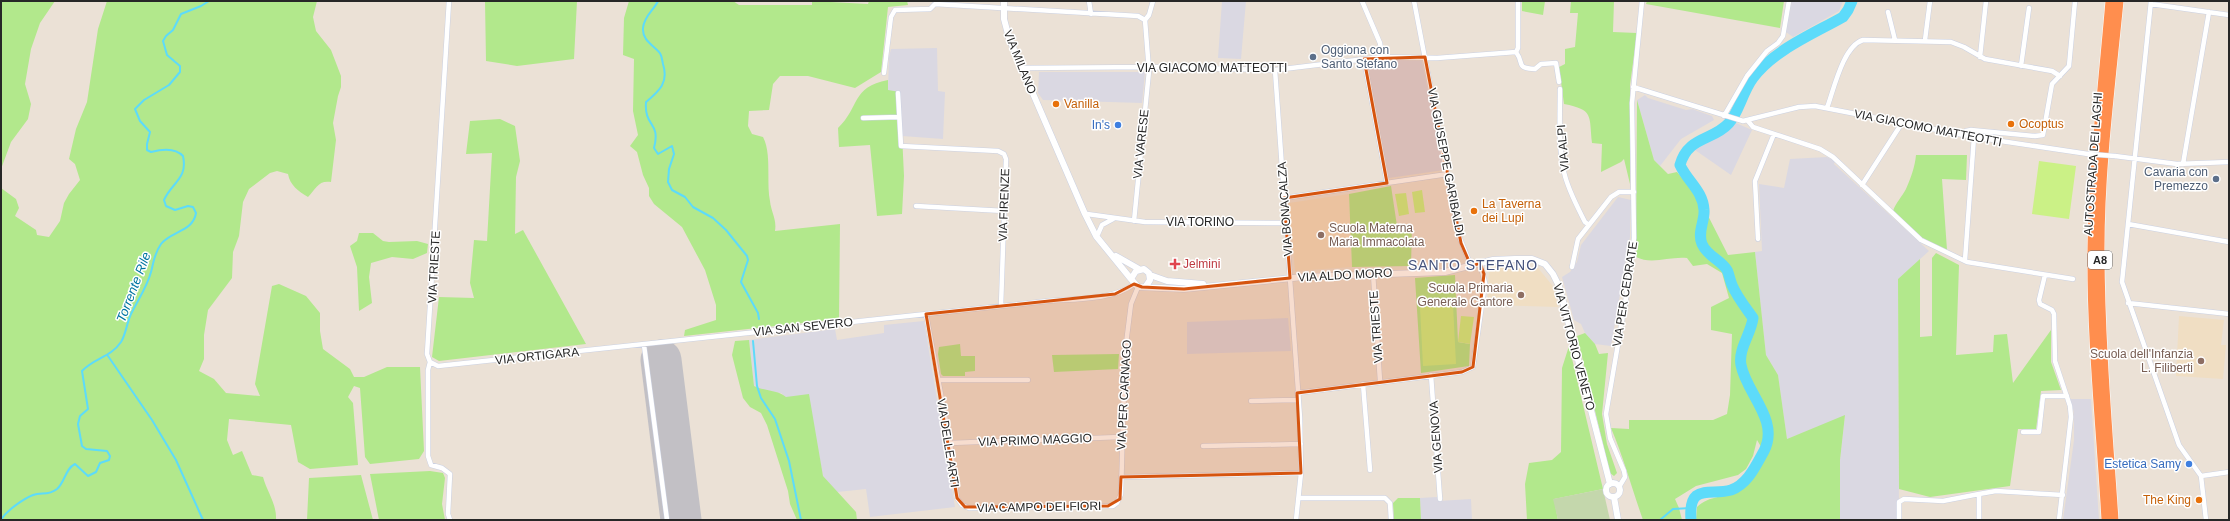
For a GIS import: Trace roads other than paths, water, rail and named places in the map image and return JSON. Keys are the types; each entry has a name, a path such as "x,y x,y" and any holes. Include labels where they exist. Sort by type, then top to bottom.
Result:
{"highway":[{"name":"AUTOSTRADA DEI LAGHI","path":"2106,520 2093,313 2092,248 2095,164 2110,1"},
{"name":"AUTOSTRADA DEI LAGHI","path":"2114,520 2101,314 2100,247 2103,164 2119,1"}],"street":[{"name":"VIA TRIESTE","path":"450,1 427,354 430,362 428,370 428,456 431,465 442,468 450,474 448,514 450,520"},
{"name":"VIA MILANO","path":"1004,1 1006,28 1082,208 1090,225 1102,243 1135,283"},
{"path":"1089,1 1091,14"},
{"path":"884,73 891,17 895,10 930,9 934,3 1004,10 1138,16 1144,20 1149,15 1152,1"},
{"path":"1364,1 1380,43 1382,56"},
{"name":"VIA GIUSEPPE GARIBALDI","path":"1414,1 1459,236 1471,266"},
{"path":"1518,1 1518,48 1516,52 1520,66 1523,68 1535,69 1541,64 1556,63 1560,82"},
{"name":"VIA PER CEDRATE","path":"1619,487 1625,477 1624,471 1610,438 1606,414 1630,273 1634,238 1633,87 1642,1"},
{"path":"1725,116 1746,76 1767,51 1778,43 1783,36 1789,1"},
{"path":"1926,40 1930,1"},
{"path":"1980,57 1986,1"},
{"path":"1963,135 1966,131 1970,130 2035,136 2043,135 2052,84 2069,66 2074,1"},
{"path":"2206,520 2201,476 2179,445 2128,303 2122,282 2151,2 2229,15"},
{"path":"2021,66 2029,8"},
{"path":"1888,12 1895,40"},
{"path":"2183,164 2209,12"},
{"name":"VIA VARESE","path":"1134,221 1149,67 1144,20"},
{"path":"1827,108 1841,66 1852,46 1863,40 1926,40 1958,44 1980,57 2052,71 2060,76"},
{"name":"VIA GIACOMO MATTEOTTI","path":"1022,68 1149,67 1275,70 1382,56 1437,58 1516,52"},
{"path":"1364,59 1387,183"},
{"name":"VIA BONACALZA","path":"1275,70 1301,444 1299,498 1296,520"},
{"name":"VIA GIACOMO MATTEOTTI","path":"1633,87 1738,121 1748,121 1799,107 1815,106 1974,137 2088,154 2183,164 2229,162"},
{"name":"VIA ALPI","path":"1560,89 1561,158 1570,193 1585,222 1589,225"},
{"path":"863,118 899,117 898,93"},
{"name":"VIA FIRENZE","path":"899,117 901,146 998,150 1004,154 1001,306"},
{"path":"1748,121 1753,127 1820,149 1838,161 1921,240 1954,257 2073,279"},
{"path":"1862,185 1902,123"},
{"path":"1758,239 1755,181 1774,134"},
{"path":"1965,260 1974,137"},
{"path":"1284,198 1448,174"},
{"path":"1572,267 1578,239 1614,194 1634,192"},
{"path":"916,206 1004,211"},
{"name":"VIA MILANO","path":"1082,208 1087,214 1102,243"},
{"name":"VIA TORINO","path":"1087,214 1134,221 1286,223"},
{"path":"1098,234 1102,225 1114,219"},
{"path":"2128,224 2229,242"},
{"name":"VIA MILANO","path":"1112,254 1139,269"},
{"name":"VIA VITTORIO VENETO","path":"1471,266 1493,260 1532,259 1545,264 1553,274 1559,286 1610,484 1606,489 1606,492 1614,497 1618,520"},
{"path":"1297,393 1380,381 1462,372 1473,367 1485,283 1480,263"},
{"name":"VIA ALDO MORO","path":"1146,286 1184,289 1219,284 1290,278 1373,273 1445,272 1471,266"},
{"path":"1139,269 1147,271 1150,275 1150,280 1146,286 1135,283 1133,273 1139,269"},
{"name":"VIA TRIESTE","path":"1373,273 1380,381"},
{"name":"VIA ALDO MORO","path":"1150,275 1167,281 1219,284"},
{"path":"2045,275 2039,300 2040,304 2052,310 2054,314 2055,361 2070,406 2071,427 2059,520"},
{"name":"VIA SAN SEVERO","path":"644,345 1115,294 1127,290 1135,283"},
{"name":"VIA PER CARNAGO","path":"1117,504 1121,494 1121,437 1127,331 1135,283"},
{"path":"2128,303 2229,314"},
{"name":"VIA DELLE ARTI","path":"926,314 950,443 957,498 962,505"},
{"name":"VIA ORTIGARA","path":"430,362 438,366 644,345"},
{"path":"644,345 667,520"},
{"name":"VIA GENOVA","path":"1431,375 1440,499"},
{"name":"VIA DELLE ARTI","path":"938,380 1028,380"},
{"path":"1363,384 1370,470"},
{"path":"2023,432 2040,432 2043,396 2067,396"},
{"path":"1252,401 1298,400"},
{"name":"VIA PRIMO MAGGIO","path":"950,443 1121,437"},
{"path":"1204,446 1301,444"},
{"path":"2201,476 2229,472"},
{"path":"1121,477 1300,473"},
{"path":"1610,484 1615,484 1619,487 1620,493 1614,497"},
{"path":"1899,520 1899,502 1904,499 1943,501 1996,491 2063,495"},
{"path":"1979,494 1979,520"},
{"path":"1299,498 1385,498 1389,499 1391,520"},
{"name":"VIA CAMPO DEI FIORI","path":"962,505 968,508 1108,506 1117,504"}],"waterway":[{"name":"Torrente Rile","path":"1,520 11,509 24,499 36,494 48,493 57,489 62,483 69,469 75,464 88,476 96,472 100,463 109,460 110,456 107,451 86,449 82,446 78,424 80,416 88,409 82,371 112,351 121,342 131,314 147,283 156,254 161,244 170,236 191,224 196,213 193,207 188,206 175,210 166,206 164,200 183,170 183,156 172,150 151,152 147,150 150,132 140,121 135,109 144,100 169,85 180,72 180,66 167,55 163,41 173,30 181,14 209,1"},
{"path":"658,1 645,20 643,28 644,36 661,55 665,71 662,86 646,102 647,116 654,128 655,133 656,139 654,148 658,154 672,146 674,154 669,169 668,182 672,190 685,197 693,207 713,218 726,230 747,256 748,260 741,282 758,313 759,319"},
{"path":"1691,520 1691,508 1693,500 1697,495 1708,492 1731,490 1747,479 1764,451 1768,440 1768,428 1741,365 1741,353 1753,318 1736,294 1727,270 1707,252 1702,244 1700,235 1704,214 1703,203 1698,192 1680,165 1689,149 1695,144 1723,129 1729,123 1735,114 1749,83 1762,68 1795,43 1843,17 1852,1"},
{"path":"753,341 757,386 761,398 775,419 789,461 801,520"},
{"path":"108,356 152,420 176,460 203,520"},
{"path":"1660,520 1673,509 1691,508"}],"place":[{"name":"Oggiona con Santo Stefano","path":"1313,57"},
{"name":"Vanilla","path":"1056,104"},
{"name":"Ocoptus","path":"2011,124"},
{"name":"In's","path":"1118,125"},
{"name":"Cavaria con Premezzo","path":"2216,179"},
{"name":"La Taverna dei Lupi","path":"1474,211"},
{"name":"Scuola Materna Maria Immacolata","path":"1321,235"},
{"name":"Jelmini","path":"1175,264"},
{"name":"Scuola Primaria Generale Cantore","path":"1521,295"},
{"name":"Scuola dell'Infanzia L. Filiberti","path":"2201,361"},
{"name":"Estetica Samy","path":"2189,464"},
{"name":"The King","path":"2199,500"}],"district":[{"name":"SANTO STEFANO","path":"1473,265"}]}
